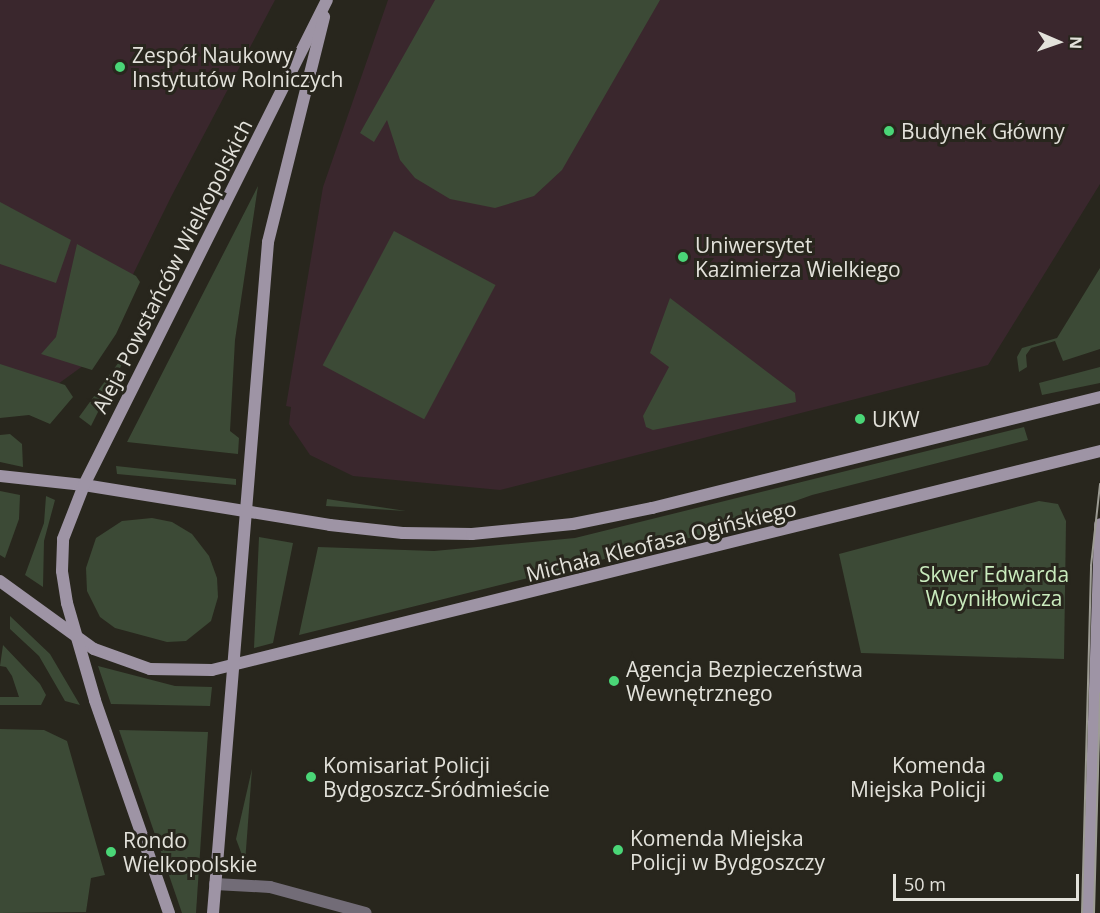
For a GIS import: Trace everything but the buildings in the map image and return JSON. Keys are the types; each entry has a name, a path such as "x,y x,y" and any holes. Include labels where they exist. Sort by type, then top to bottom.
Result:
{"street":[{"name":"Aleja Powstańców Wielkopolskich","path":"84,485 327,0"},
{"name":"Aleja Powstańców Wielkopolskich","path":"248,512 257,340 268,242 327,0"},
{"name":"Michała Kleofasa Ogińskiego","path":"248,512 403,533 472,534 573,524 1100,398"},
{"name":"Michała Kleofasa Ogińskiego","path":"232,668 1100,451"},
{"path":"0,476 84,485 248,512 232,668 213,913"},
{"path":"84,485 69,520 62,561 77,636 169,913"},
{"path":"1088,913 1100,524"},
{"path":"0,581 94,649 150,669 181,672 232,668"},
{"path":"215,884 270,887 366,913"}],"shaded area":[{"path":"0,0 275,0 171,197 91,360 47,392 0,406"},
{"name":"Uniwersytet Kazimierza Wielkiego","path":"388,0 1100,0 1100,184 988,365 500,490 353,476 310,455 289,424 291,407 286,406 323,187"}],"green space":[{"path":"435,0 660,0 562,170 534,196 495,208 450,199 415,178 400,160 387,120 374,142 360,133"},
{"path":"258,186 235,340 230,431 239,438 238,454 127,442"},
{"path":"0,202 71,240 56,283 0,264"},
{"path":"394,231 496,285 424,419 323,365"},
{"path":"77,244 136,276 140,282 116,334 92,370 41,354 56,337"},
{"path":"1100,268 1100,349 1063,361 1055,341 1031,348 1026,355 1027,367 1019,372 1017,357 1022,348 1057,338"},
{"path":"670,298 795,393 796,402 653,430 646,427 643,416 669,367 650,353"},
{"path":"132,344 91,426 79,417"},
{"path":"0,364 65,385 73,397 50,424 29,415 0,418"},
{"path":"1100,367 1100,383 1042,395 1039,383"},
{"path":"1024,427 1028,440 812,495 697,536 299,635 318,547 434,551 575,538"},
{"path":"10,434 22,444 23,467 0,462 0,435"},
{"path":"116,466 236,479 236,485 117,474"},
{"path":"0,491 20,495 19,519 5,558 0,555"},
{"path":"46,496 55,500 44,541 43,587 25,575 44,523"},
{"path":"327,499 406,511 326,506"},
{"name":"Skwer Edwarda Woyniłłowicza","path":"1039,501 1058,504 1066,521 1064,659 861,653 839,554"},
{"path":"152,518 172,522 192,534 209,556 217,578 218,597 211,621 186,641 167,642 115,628 100,617 87,591 86,568 96,538 122,521"},
{"path":"259,537 293,543 273,643 254,648"},
{"path":"10,616 50,654 80,705 65,701 39,656 10,629"},
{"path":"3,645 40,684 46,695 41,705 0,705 0,697 19,697 12,676 6,667 0,666"},
{"path":"98,666 175,686 212,687 210,706 111,704"},
{"path":"0,729 44,730 67,741 105,875 91,878 86,912 0,913"},
{"path":"119,730 208,732 196,913 182,913"},
{"path":"252,769 245,863 236,839"}],"tram line":[{"path":"1082,913 1091,566 1100,484"},
{"path":"1094,913 1100,694"}],"place":[{"name":"Zespół Naukowy Instytutów Rolniczych","path":"120,67"},
{"name":"Budynek Główny","path":"889,131"},
{"name":"Uniwersytet Kazimierza Wielkiego","path":"683,257"},
{"name":"UKW","path":"860,419"},
{"name":"Agencja Bezpieczeństwa Wewnętrznego","path":"614,681"},
{"name":"Komisariat Policji Bydgoszcz-Śródmieście","path":"311,777"},
{"name":"Komenda Miejska Policji","path":"998,777"},
{"name":"Komenda Miejska Policji w Bydgoszczy","path":"618,850"},
{"name":"Rondo Wielkopolskie","path":"111,852"}]}
